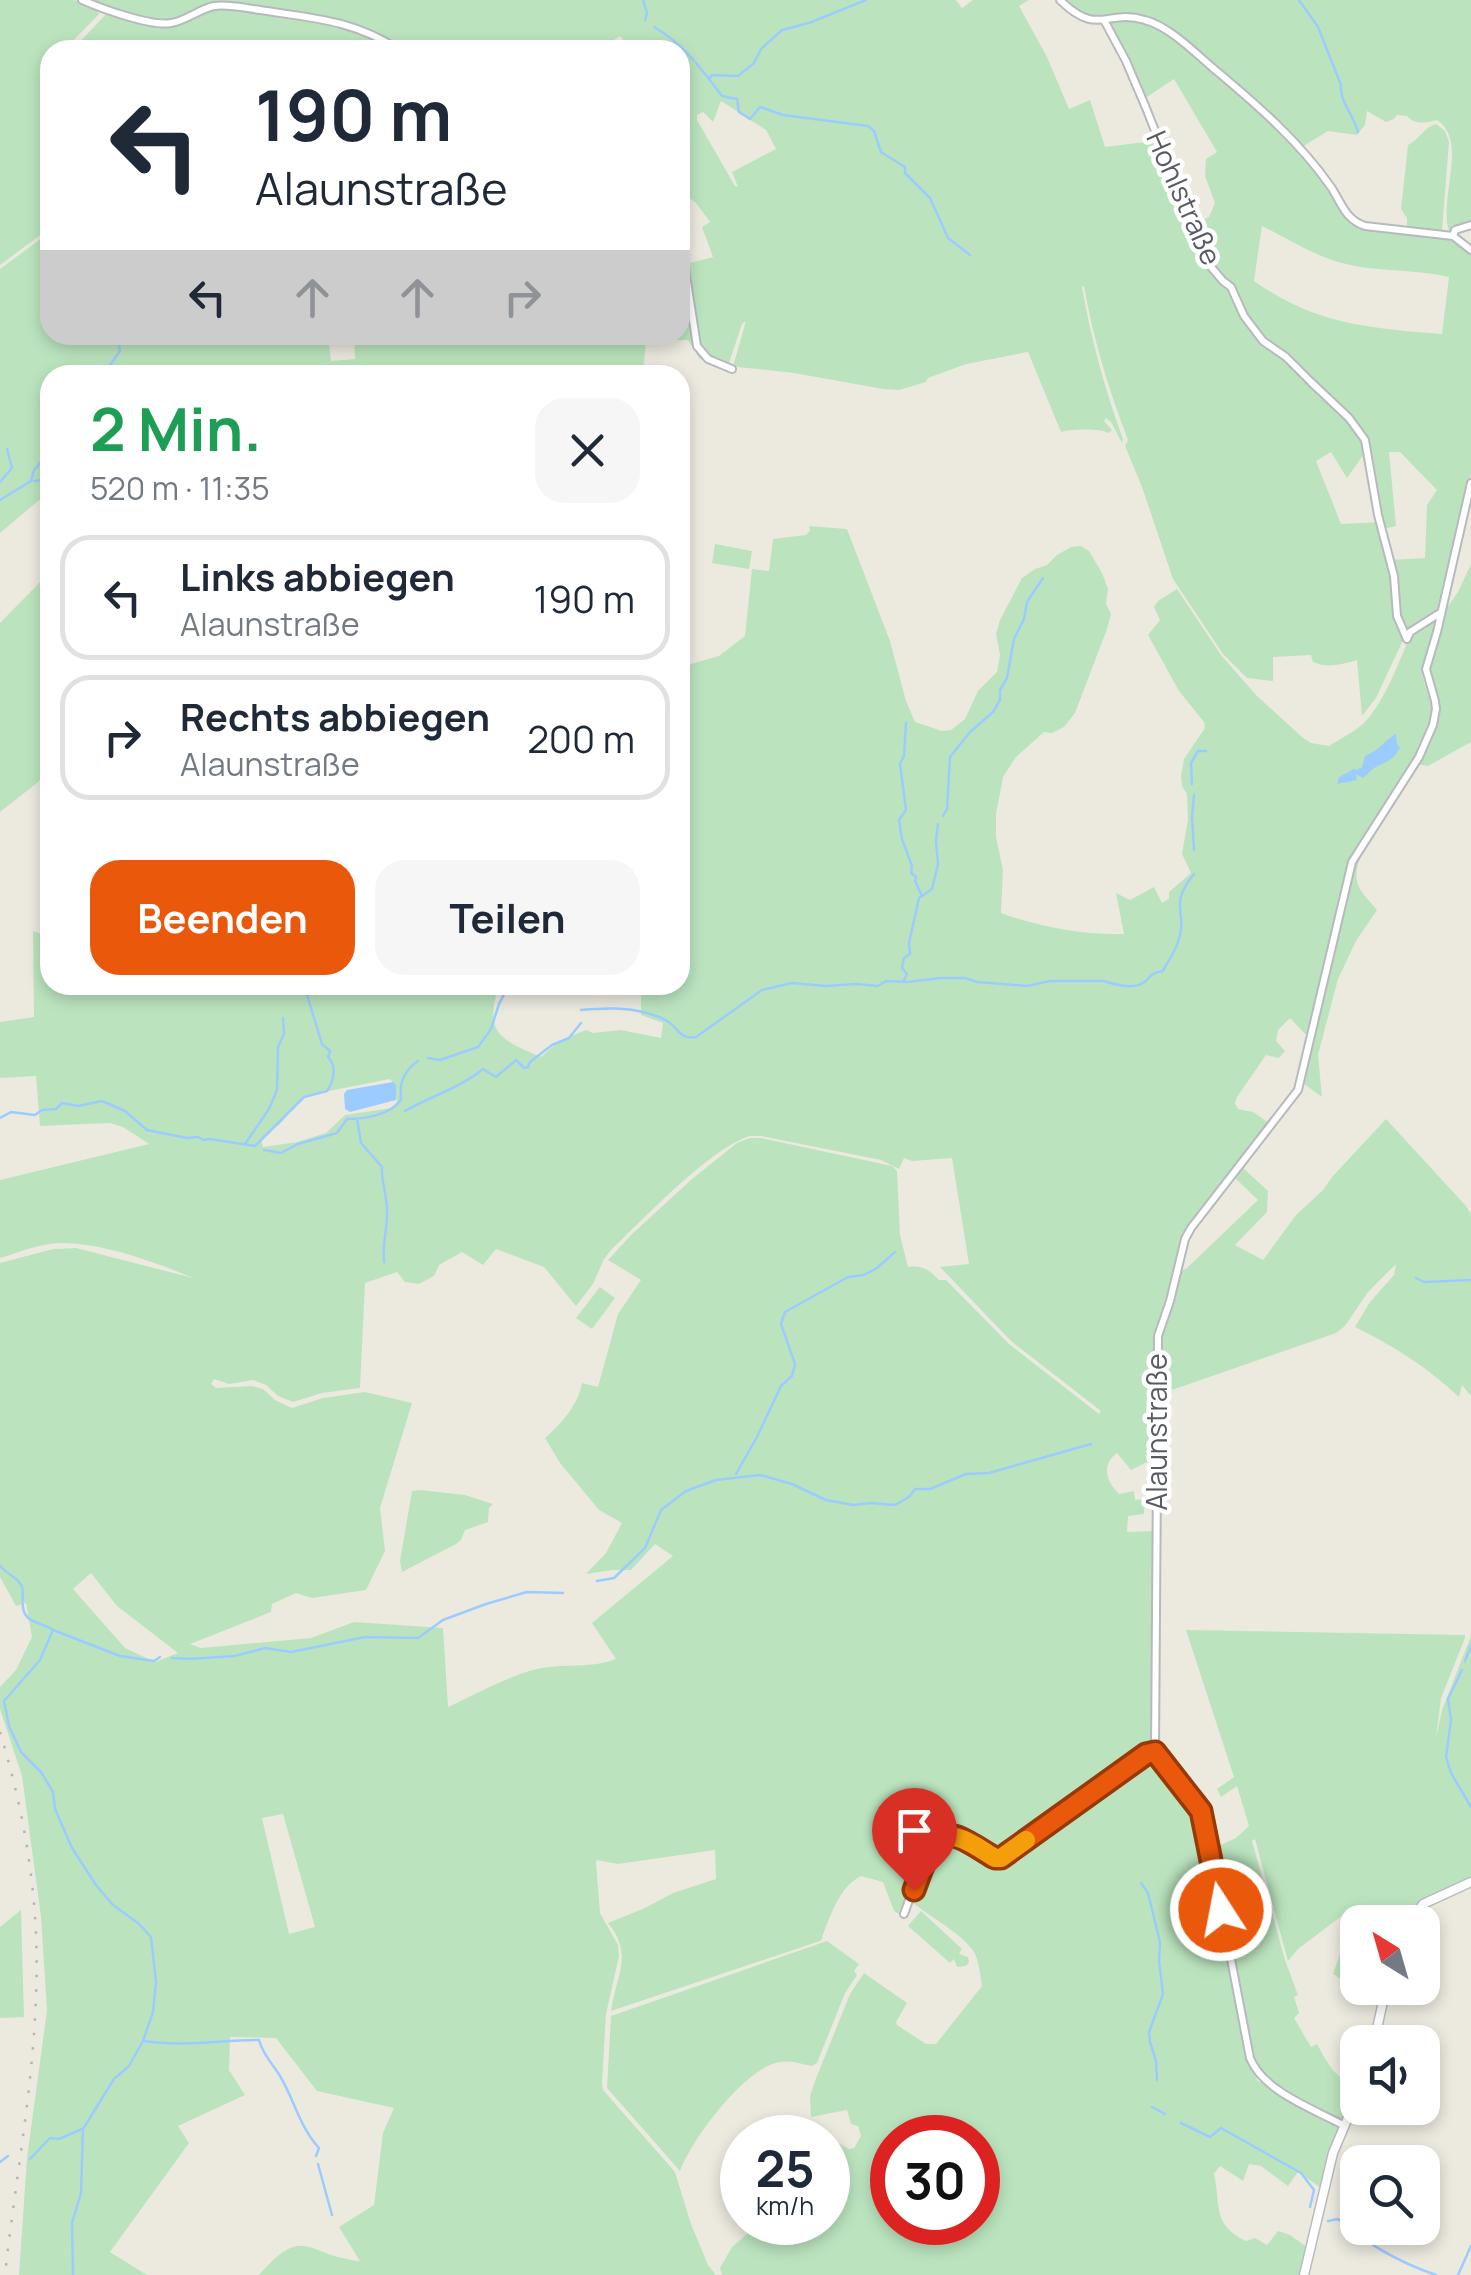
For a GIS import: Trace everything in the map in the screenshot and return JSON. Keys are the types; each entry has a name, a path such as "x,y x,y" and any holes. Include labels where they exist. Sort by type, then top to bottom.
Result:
{"street":[{"path":"82,0 160,24 177,22 213,6 232,6 339,22 381,40"},
{"path":"1060,0 1078,16 1091,21 1131,17 1148,20 1186,46 1280,127 1332,188 1345,214 1355,222 1453,236 1471,250"},
{"name":"Hohlstraße","path":"1104,20 1126,61 1205,250 1206,261 1231,287 1244,316 1263,340 1349,418 1365,440 1394,576 1401,629 1407,638 1440,613"},
{"path":"1453,236 1454,230 1471,225"},
{"path":"690,301 697,346 708,359 732,368"},
{"path":"1440,613 1471,482"},
{"name":"Alaunstraße","path":"1155,1752 1158,1336 1191,1228 1298,1090 1352,862 1419,757 1433,726 1435,701 1426,670 1440,613"},
{"path":"904,1914 929,1854 940,1839 957,1837 1001,1858 1146,1754 1155,1752 1196,1802 1204,1820 1254,2070 1272,2086 1340,2123"},
{"path":"1422,1905 1471,1882"},
{"path":"1304,2275 1343,2125"}],"green space":[{"path":"0,0 75,0 97,9 99,14 74,40 40,40 40,235 0,265"},
{"path":"89,0 956,0 962,8 973,0 1029,0 1019,6 1069,109 1090,100 1105,147 1160,138 1199,222 1209,217 1215,203 1205,176 1206,159 1217,152 1174,79 1144,99 1107,21 1146,23 1181,43 1291,142 1341,210 1359,226 1454,239 1471,255 1471,474 1422,675 1431,705 1439,709 1428,673 1442,615 1471,564 1471,742 1428,766 1417,764 1377,824 1360,858 1358,884 1377,910 1356,941 1338,979 1318,1055 1322,1097 1304,1084 1310,1035 1290,1018 1278,1030 1276,1041 1285,1051 1279,1058 1266,1055 1237,1097 1238,1109 1253,1112 1269,1123 1189,1227 1156,1337 1155,1458 1131,1470 1117,1453 1107,1468 1108,1478 1119,1494 1134,1491 1135,1500 1145,1499 1144,1514 1128,1516 1127,1532 1153,1531 1153,1751 1149,1757 1154,1758 1198,1816 1247,2059 1258,2081 1336,2125 1338,2130 1321,2188 1298,2172 1288,2186 1261,2166 1249,2164 1243,2181 1220,2166 1214,2174 1220,2213 1228,2228 1246,2241 1255,2238 1267,2245 1278,2231 1290,2235 1307,2247 1300,2275 722,2275 720,2268 734,2245 850,2245 850,2149 861,2136 858,2126 851,2124 847,2110 811,2115 810,2096 850,1994 864,1973 907,2003 897,2025 926,2044 936,2044 982,1986 976,1956 961,1938 908,1899 901,1915 894,1911 883,1882 861,1876 841,1894 820,1941 611,2011 622,1955 616,1934 608,1923 673,1893 716,1879 715,1850 618,1864 596,1862 600,1913 618,1945 619,1956 606,2014 603,2090 675,2172 691,2224 716,2275 259,2275 274,2259 297,2246 360,2261 339,2227 374,2205 383,2133 394,2108 317,2091 276,2038 230,2037 229,2070 245,2095 178,2126 189,2143 110,2252 147,2275 19,2275 27,2158 47,2010 41,1917 22,1776 0,1709 0,1687 16,1670 32,1637 26,1603 16,1606 0,1577 0,1263 53,1249 76,1248 193,1278 129,1254 78,1244 46,1244 0,1258 0,1180 149,1144 110,1123 40,1126 36,1076 0,1078 0,1022 34,1017 33,931 40,933 40,995 496,995 493,1014 499,1032 541,1057 559,1041 586,1030 621,1030 661,1038 663,1023 641,1015 641,995 690,995 690,664 719,656 745,636 752,569 769,571 773,539 806,535 809,526 847,529 890,641 915,722 942,731 951,730 965,719 978,691 997,672 1000,655 996,634 1022,578 1071,547 1081,546 1089,551 1108,589 1106,604 1111,614 1075,713 1064,727 1044,732 1016,757 1003,777 996,814 1003,870 1001,913 1061,929 1124,934 1116,893 1130,900 1154,887 1162,903 1191,873 1182,854 1188,820 1187,794 1181,776 1184,759 1205,728 1148,635 1160,620 1154,607 1158,601 1177,589 1221,655 1257,696 1302,737 1329,746 1371,715 1401,657 1410,635 1401,624 1390,560 1425,558 1427,505 1437,490 1400,452 1389,452 1396,526 1383,529 1369,454 1362,457 1347,478 1331,452 1316,461 1341,524 1379,522 1392,576 1397,620 1404,638 1376,698 1362,716 1357,660 1330,665 1313,662 1311,655 1273,657 1273,681 1247,678 1223,654 1173,579 1125,446 1128,440 1102,364 1084,286 1094,345 1122,443 1106,418 1104,421 1112,430 1109,433 1085,429 1061,432 1028,352 966,364 899,390 734,366 746,321 729,363 710,357 699,344 690,289 690,263 713,257 702,227 710,222 690,198 690,40 623,40 620,36 614,40 81,40 108,12 160,26 189,18 188,14 151,18","holes":["721,101 766,130 776,149 732,172 738,187 697,115 703,112 713,122","1262,226 1314,253 1346,264 1449,277 1442,334 1344,322 1277,296 1254,281","390,1079 397,1102 391,1108 345,1115 326,1133 263,1147 261,1139 281,1123 303,1096","749,1136 761,1136 881,1160 899,1169 904,1158 952,1158 969,1264 940,1267 1011,1341 1101,1411 1099,1414 1009,1344 946,1280 939,1280 922,1268 908,1267 900,1235 897,1171 892,1166 750,1138 737,1143 692,1179 608,1260 641,1280 618,1314 598,1387 582,1383 568,1413 545,1438 599,1510 622,1523 606,1553 586,1574 631,1570 655,1544 673,1556 592,1623 616,1659 526,1672 448,1707 443,1628 354,1622 311,1638 201,1648 190,1644 271,1612 272,1604 296,1593 312,1598 366,1590 385,1551 380,1508 412,1403 365,1392 323,1398 292,1408 252,1386 216,1388 211,1384 214,1379 229,1384 253,1380 293,1402 360,1388 365,1283 397,1272 405,1282 419,1284 434,1276 439,1265 462,1252 483,1265 496,1249 544,1267 576,1306 612,1249 714,1156","91,1573 117,1606 178,1653 155,1662 125,1648 73,1589","283,1814 315,1927 289,1934 262,1818"]},
{"path":"1064,0 1471,0 1471,223 1454,227 1451,223 1453,228 1449,231 1451,142 1437,120 1417,122 1397,115 1386,122 1367,111 1365,125 1357,135 1328,131 1302,147 1236,84 1157,21 1134,15 1088,15"},
{"path":"1436,124 1445,131 1449,142 1442,231 1407,227 1401,209 1408,145"},
{"path":"40,239 40,345 329,345 331,361 355,359 354,345 646,345 644,365 40,365 40,499 0,533 0,269"},
{"path":"690,315 695,346 702,359 690,343"},
{"path":"715,544 752,551 749,569 712,563"},
{"path":"40,582 40,780 0,812 0,623"},
{"path":"1386,1119 1471,1214 1471,1396 1462,1385 1459,1397 1410,1358 1355,1327 1394,1275 1396,1264 1336,1333 1169,1391 1168,1363 1160,1347 1181,1271 1258,1200 1234,1177 1242,1167 1268,1191 1267,1212 1235,1245 1263,1260 1296,1215"},
{"path":"600,1287 615,1298 592,1329 576,1318"},
{"path":"412,1491 465,1495 493,1504 488,1522 465,1530 456,1544 402,1572 400,1561"},
{"path":"1186,1630 1465,1635 1441,1698 1436,1738 1442,1710 1471,1636 1471,1879 1420,1905 1340,1905 1340,1917 1288,1961 1255,1839 1252,1841 1298,1995 1294,1997 1299,2013 1294,2018 1311,2047 1317,2044 1340,2076 1340,2119 1279,2086 1254,2057 1214,1848 1236,1838 1249,1826 1237,1786 1221,1797 1217,1789 1234,1777"},
{"path":"21,1910 24,2017 0,2018 0,1927"},
{"path":"921,1911 962,1949 959,1954 968,1957 966,1966 957,1967 954,1959 950,1963 908,1926"},
{"path":"827,1941 859,1964 817,2063 812,2066 780,2062 751,2077 721,2106 680,2171 607,2088 611,2016"},
{"path":"1340,1954 1340,1978 1333,1974"}],"water":[{"path":"1396,734 1400,747 1392,758 1363,778 1356,774 1357,780 1338,784 1340,776 1362,767 1365,756"},
{"path":"393,1082 396,1100 350,1112 345,1109 347,1090"}],"waterway":[{"path":"643,0 645,20"},
{"path":"710,78 738,76 782,30 866,0"},
{"path":"1299,0 1318,27 1358,132"},
{"path":"654,27 672,40"},
{"path":"690,56 722,96 737,99 739,112 750,119 760,107 783,115 868,126 874,131 881,152 905,167 905,173 930,198 948,238 970,255"},
{"path":"110,365 120,351 119,345"},
{"path":"0,482 12,468 7,449"},
{"path":"0,500 31,481 40,463"},
{"path":"34,481 40,480"},
{"path":"943,816 947,809 950,757 1000,700 1027,602 1043,578"},
{"path":"906,723 900,764 906,810 899,820 911,873 922,896"},
{"path":"1192,784 1191,763 1198,751 1206,751"},
{"path":"1194,795 1194,850"},
{"path":"903,982 907,974 902,968 904,958 910,954 919,898 932,889 938,864 938,824"},
{"path":"581,1010 614,1008 647,1013 665,1020 687,1037 696,1037 762,990 792,983 878,986 886,981 965,978 1027,986 1050,981 1137,985 1163,971 1175,949 1181,932 1182,894 1194,874"},
{"path":"0,1118 11,1112 35,1115 56,1109 62,1103 78,1106 102,1101 125,1111 147,1130 255,1146 304,1097 327,1091 333,1078 330,1051 322,1044 307,995"},
{"path":"428,1058 440,1060 478,1047 491,1029 504,995"},
{"path":"245,1144 277,1090 283,1018"},
{"path":"405,1111 483,1069 496,1077 516,1060 528,1067 552,1045 569,1038 581,1023"},
{"path":"264,1150 281,1153 337,1133 347,1119 384,1113 401,1100 404,1078 418,1061"},
{"path":"357,1119 361,1143 382,1167 387,1210 384,1262"},
{"path":"736,1474 781,1386 792,1376 795,1364 781,1324 785,1312 848,1277 877,1268 895,1252"},
{"path":"1416,1278 1424,1282 1471,1280"},
{"path":"597,1581 614,1578 645,1548 661,1510 686,1491 716,1480 760,1475 826,1500 853,1505 895,1505 915,1489 930,1489 966,1474 989,1473 1091,1444"},
{"path":"0,1566 21,1585 23,1610 28,1617 53,1630 40,1660 4,1701 9,1726 21,1752 41,1772 53,1792 55,1809 72,1848 96,1885 151,1937 156,1982 153,2012 143,2041 83,2129 81,2193 72,2223 73,2275"},
{"path":"172,1658 235,1656 265,1648 291,1652 365,1637 418,1638 443,1620 486,1604 527,1592 563,1593"},
{"path":"53,1630 120,1656 154,1661 160,1657"},
{"path":"1465,1661 1471,1646"},
{"path":"1462,1670 1448,1699 1451,1720 1446,1757 1471,1807"},
{"path":"1141,1883 1148,1893 1160,1942 1163,1994 1149,2032 1157,2080"},
{"path":"144,2041 259,2040 319,2148 316,2156"},
{"path":"1152,2107 1165,2114"},
{"path":"1181,2123 1210,2137 1221,2128 1301,2173 1314,2190 1310,2207"},
{"path":"30,2159 50,2138 59,2139 82,2129"},
{"path":"0,2162 8,2156"},
{"path":"318,2164 332,2215"},
{"path":"1328,2221 1338,2219 1384,2252 1436,2275"},
{"path":"1458,2275 1471,2246"}],"railway":[{"path":"0,1732 29,1862 37,1962 31,2065 5,2275"}],"slow traffic":[{"path":"940,1839 957,1837 995,1858 1001,1858 1026,1840"}],"route":[{"path":"914,1890 940,1839 957,1837 1001,1858 1146,1754 1155,1752 1201,1811 1221,1910"}]}
